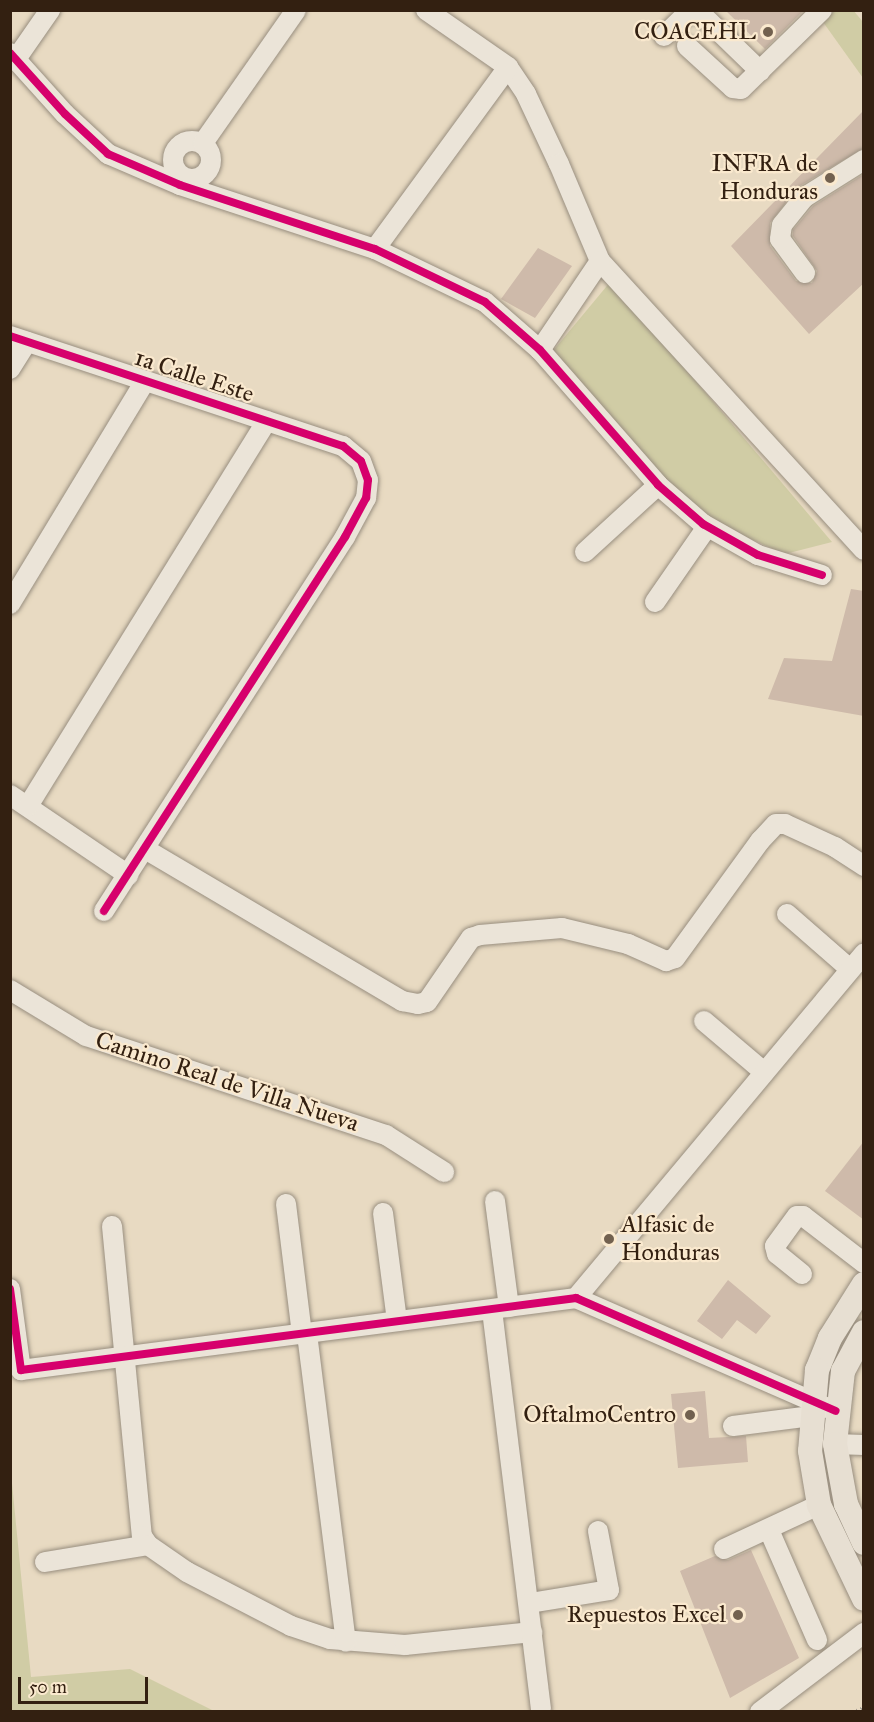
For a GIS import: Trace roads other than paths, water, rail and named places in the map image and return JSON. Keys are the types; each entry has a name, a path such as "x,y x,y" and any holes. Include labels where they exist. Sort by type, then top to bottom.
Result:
{"main road":[{"path":"864,1284 830,1338 817,1370 810,1451 819,1505 864,1599"},
{"path":"864,1332 843,1371 836,1411 835,1444 846,1504 864,1543"}],"street":[{"path":"50,10 13,56 65,114 108,154 375,249 485,302 540,350 658,485 707,527 758,555 822,574"},
{"path":"203,144 296,10"},
{"path":"426,10 508,68 526,94 559,164 600,261 864,550"},
{"path":"664,36 691,10"},
{"path":"697,10 760,70"},
{"path":"687,46 736,90 822,10"},
{"path":"375,249 508,68"},
{"path":"190,140 203,144 210,154 210,167 196,179 182,181 174,169 174,150 190,140"},
{"path":"805,273 780,239 782,225 805,197 864,160"},
{"path":"540,350 600,261"},
{"path":"10,369 19,339"},
{"name":"1a Calle Este","path":"19,339 343,446 361,461 368,480 366,498 345,537 145,849"},
{"path":"10,604 145,381"},
{"path":"28,806 267,421"},
{"path":"585,552 658,485"},
{"path":"656,602 707,527"},
{"path":"10,795 128,875"},
{"path":"104,911 145,849 402,1000 418,1004 427,1002 471,938 480,935 562,928 628,944 666,962 675,958 776,824 785,824 836,847 864,866"},
{"path":"787,914 850,969"},
{"path":"576,1298 864,953"},
{"name":"Camino Real de Villa Nueva","path":"10,990 86,1036 379,1132 444,1172"},
{"path":"704,1021 764,1072"},
{"path":"495,1201 501,1309 541,1709"},
{"path":"286,1204 346,1642"},
{"path":"383,1213 397,1321"},
{"path":"802,1274 777,1254 775,1246 797,1216 803,1216 864,1263"},
{"path":"112,1226 142,1536 147,1545 187,1572 291,1626 346,1642 405,1645 532,1632"},
{"path":"10,1288 21,1370 576,1298 812,1408 836,1411"},
{"path":"734,1426 812,1408"},
{"path":"835,1444 864,1445"},
{"path":"724,1549 770,1530 819,1505"},
{"path":"770,1530 817,1640"},
{"path":"530,1603 604,1594 609,1590 598,1531"},
{"path":"45,1562 147,1545"},
{"path":"760,1712 864,1633"}],"place":[{"name":"COACEHL","path":"768,32"},
{"name":"INFRA de Honduras","path":"830,178"},
{"name":"Alfasic de Honduras","path":"609,1239"},
{"name":"OftalmoCentro","path":"690,1415"},
{"name":"Repuestos Excel","path":"738,1615"}]}
